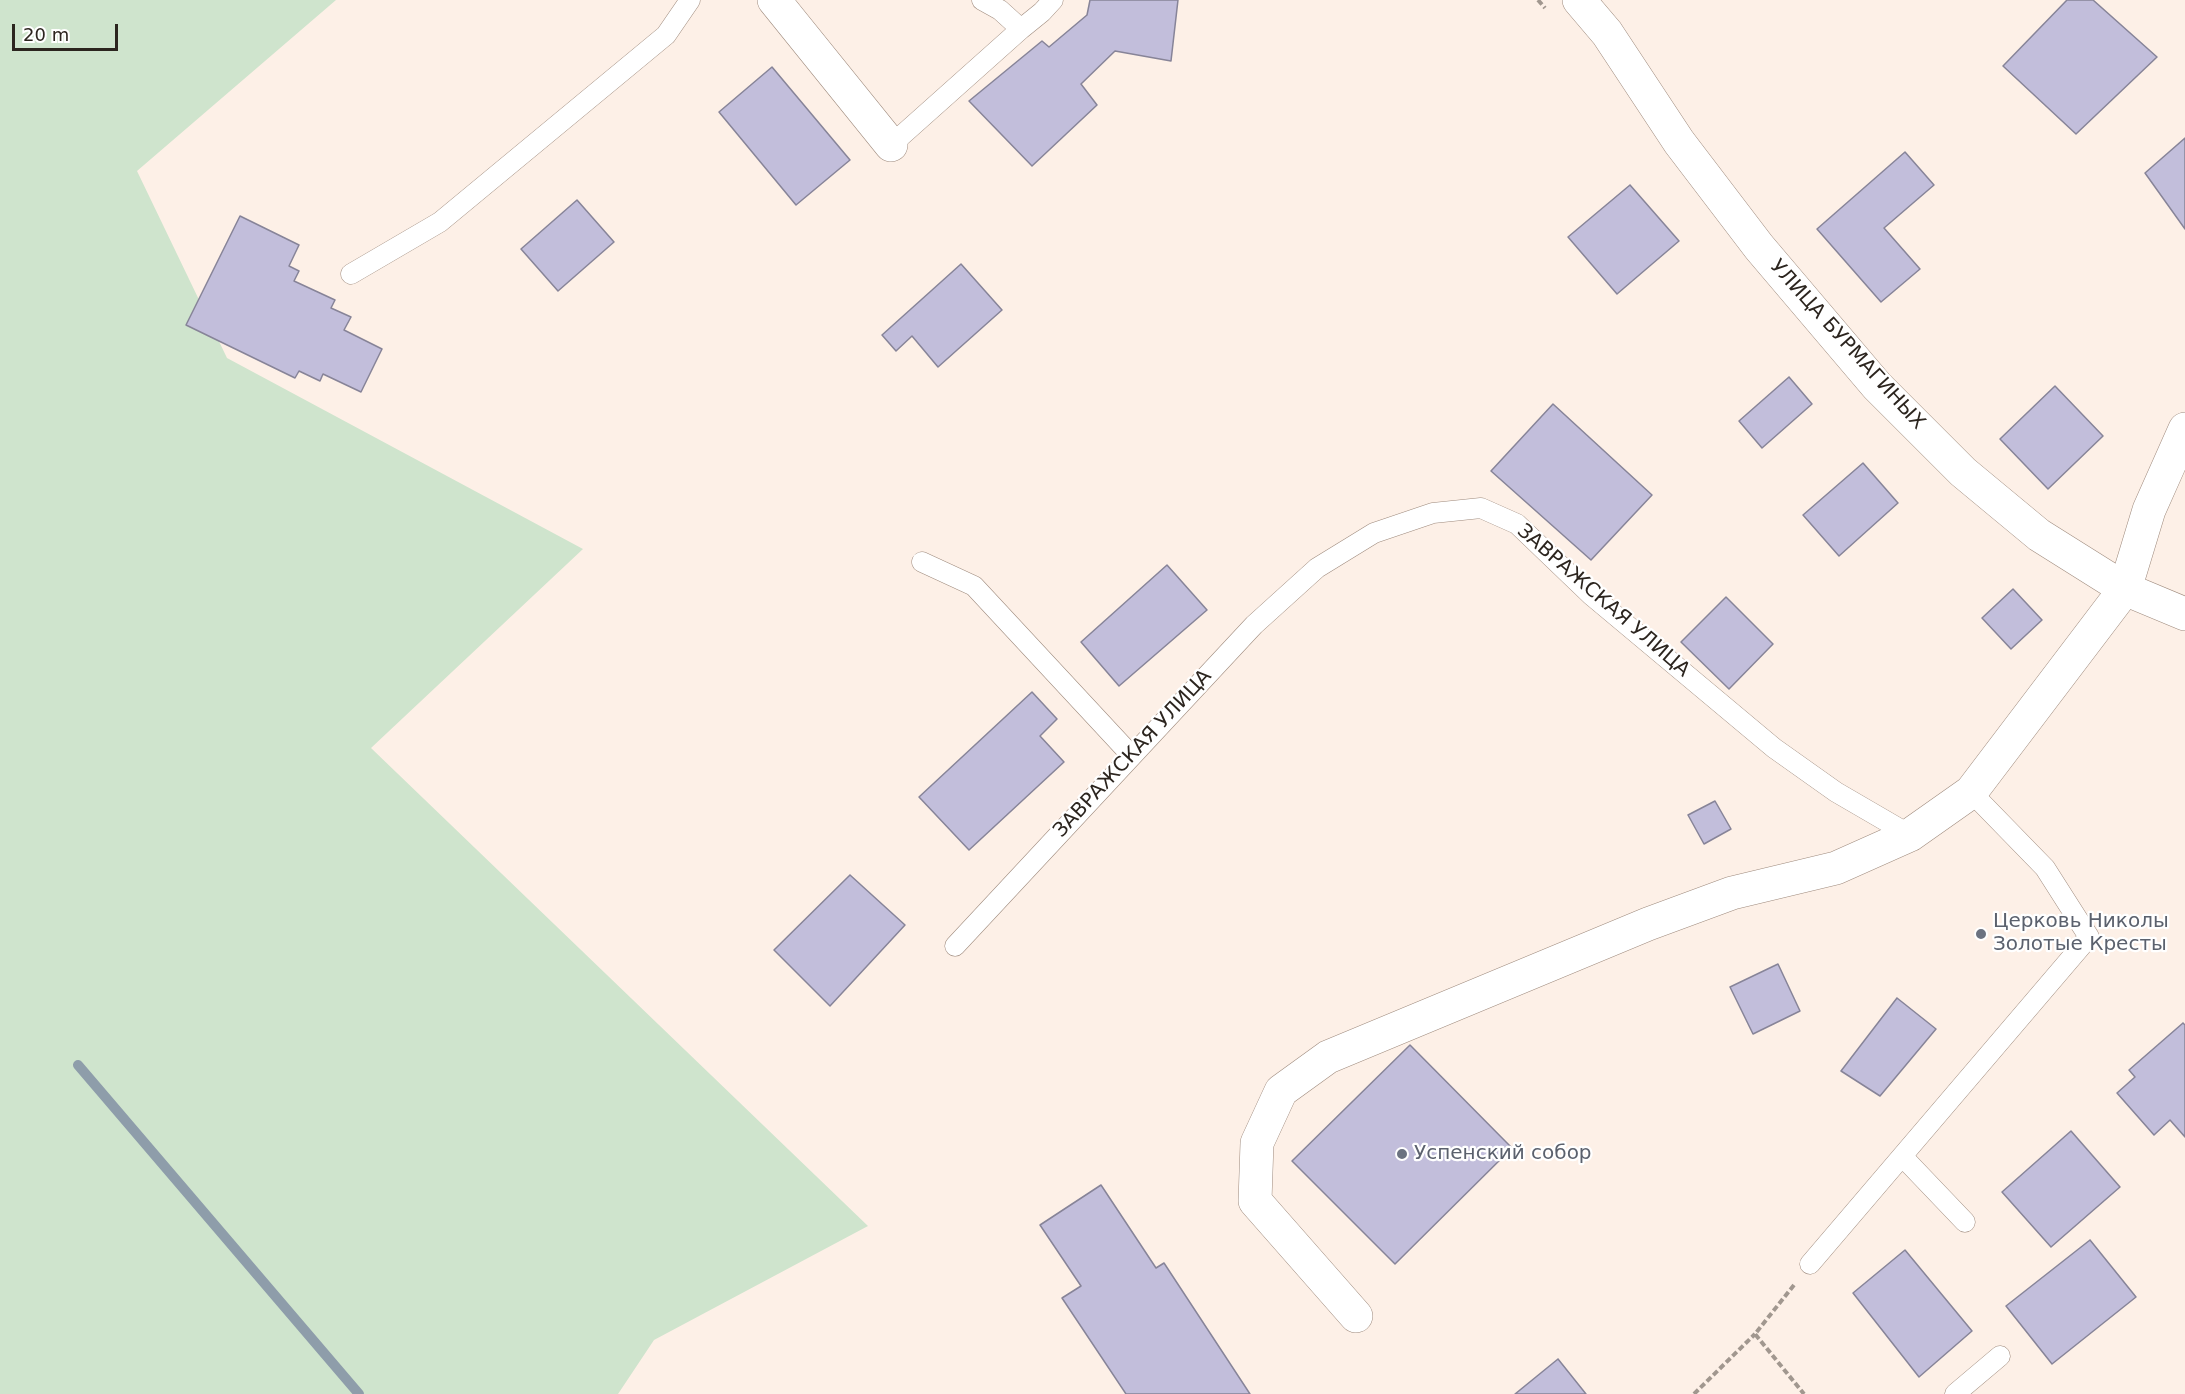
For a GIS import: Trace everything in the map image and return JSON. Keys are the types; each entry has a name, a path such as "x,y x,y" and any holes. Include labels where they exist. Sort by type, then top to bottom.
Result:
{"street":[{"path":"774,0 891,145"},
{"name":"УЛИЦА БУРМАГИНЫХ","path":"1579,0 1607,33 1679,142 1759,247 1877,386 1963,472 2039,535 2125,590 2185,614"},
{"path":"1356,1316 1255,1201 1257,1143 1281,1091 1328,1057 1648,924 1732,893 1836,868 1910,835 1971,792 2125,590 2149,510 2185,429"}],"lane":[{"path":"351,274 441,222 666,35 690,0"},
{"path":"982,0 1000,10 1021,29"},
{"path":"891,145 1053,0"},
{"name":"ЗАВРАЖСКАЯ УЛИЦА","path":"955,946 1254,625 1317,568 1374,533 1433,513 1481,508 1517,524 1591,595 1774,748 1836,792 1910,835"},
{"path":"922,562 974,586 1131,755"},
{"path":"1810,1264 2089,937 2045,868 1971,792"},
{"path":"1902,1156 1965,1222"},
{"path":"1955,1394 2000,1356"}],"path":[{"path":"1694,1394 1755,1334 1810,1264"},
{"path":"1755,1334 1804,1394"}],"green space":[{"path":"0,0 336,0 137,171 227,358 583,549 371,748 868,1226 654,1340 618,1394 0,1394"}],"building":[{"path":"1090,0 1178,0 1171,61 1115,51 1081,84 1097,105 1032,166 969,101 1042,41 1049,47 1087,15"},
{"path":"2067,0 2093,0 2157,57 2076,134 2003,66"},
{"path":"772,67 850,160 796,205 719,112"},
{"path":"2185,138 2185,229 2145,173"},
{"path":"1905,152 1934,185 1884,228 1920,269 1881,302 1817,229"},
{"path":"1630,185 1679,241 1617,294 1568,237"},
{"path":"577,200 614,242 558,291 521,249"},
{"path":"240,216 299,245 289,266 299,271 294,281 335,300 331,308 351,317 344,330 382,349 361,392 323,374 320,381 299,371 295,378 186,325"},
{"path":"961,264 1002,310 938,367 912,336 896,351 882,335"},
{"path":"1789,377 1812,404 1762,448 1739,421"},
{"path":"2055,386 2103,436 2048,489 2000,439"},
{"path":"1553,404 1652,495 1591,560 1491,471"},
{"path":"1863,463 1898,503 1839,556 1803,515"},
{"path":"1167,565 1207,610 1119,686 1081,642"},
{"path":"2013,589 2042,620 2011,649 1982,618"},
{"path":"1726,597 1773,644 1729,689 1681,642"},
{"path":"1032,692 1057,719 1040,736 1064,762 969,850 919,797"},
{"path":"1715,801 1731,829 1704,844 1688,815"},
{"path":"850,875 905,925 830,1006 774,950"},
{"path":"1778,964 1800,1011 1753,1034 1730,987"},
{"path":"1897,998 1936,1029 1880,1096 1841,1071"},
{"path":"2183,1023 2185,1025 2185,1137 2170,1120 2154,1135 2117,1093 2135,1077 2129,1070"},
{"name":"Успенский собор","path":"1410,1045 1512,1148 1395,1264 1292,1161"},
{"path":"2071,1131 2120,1187 2051,1247 2002,1192"},
{"path":"1101,1185 1156,1268 1164,1263 1250,1394 1126,1394 1062,1298 1081,1286 1040,1225"},
{"path":"2090,1240 2136,1297 2052,1364 2006,1306"},
{"path":"1905,1250 1972,1331 1919,1377 1853,1293"},
{"path":"1558,1359 1586,1394 1515,1394"}],"waterway":[{"path":"78,1065 359,1394"}],"place":[{"name":"Церковь Николы Золотые Кресты","path":"1981,934"},
{"name":"Успенский собор","path":"1402,1154"}]}
